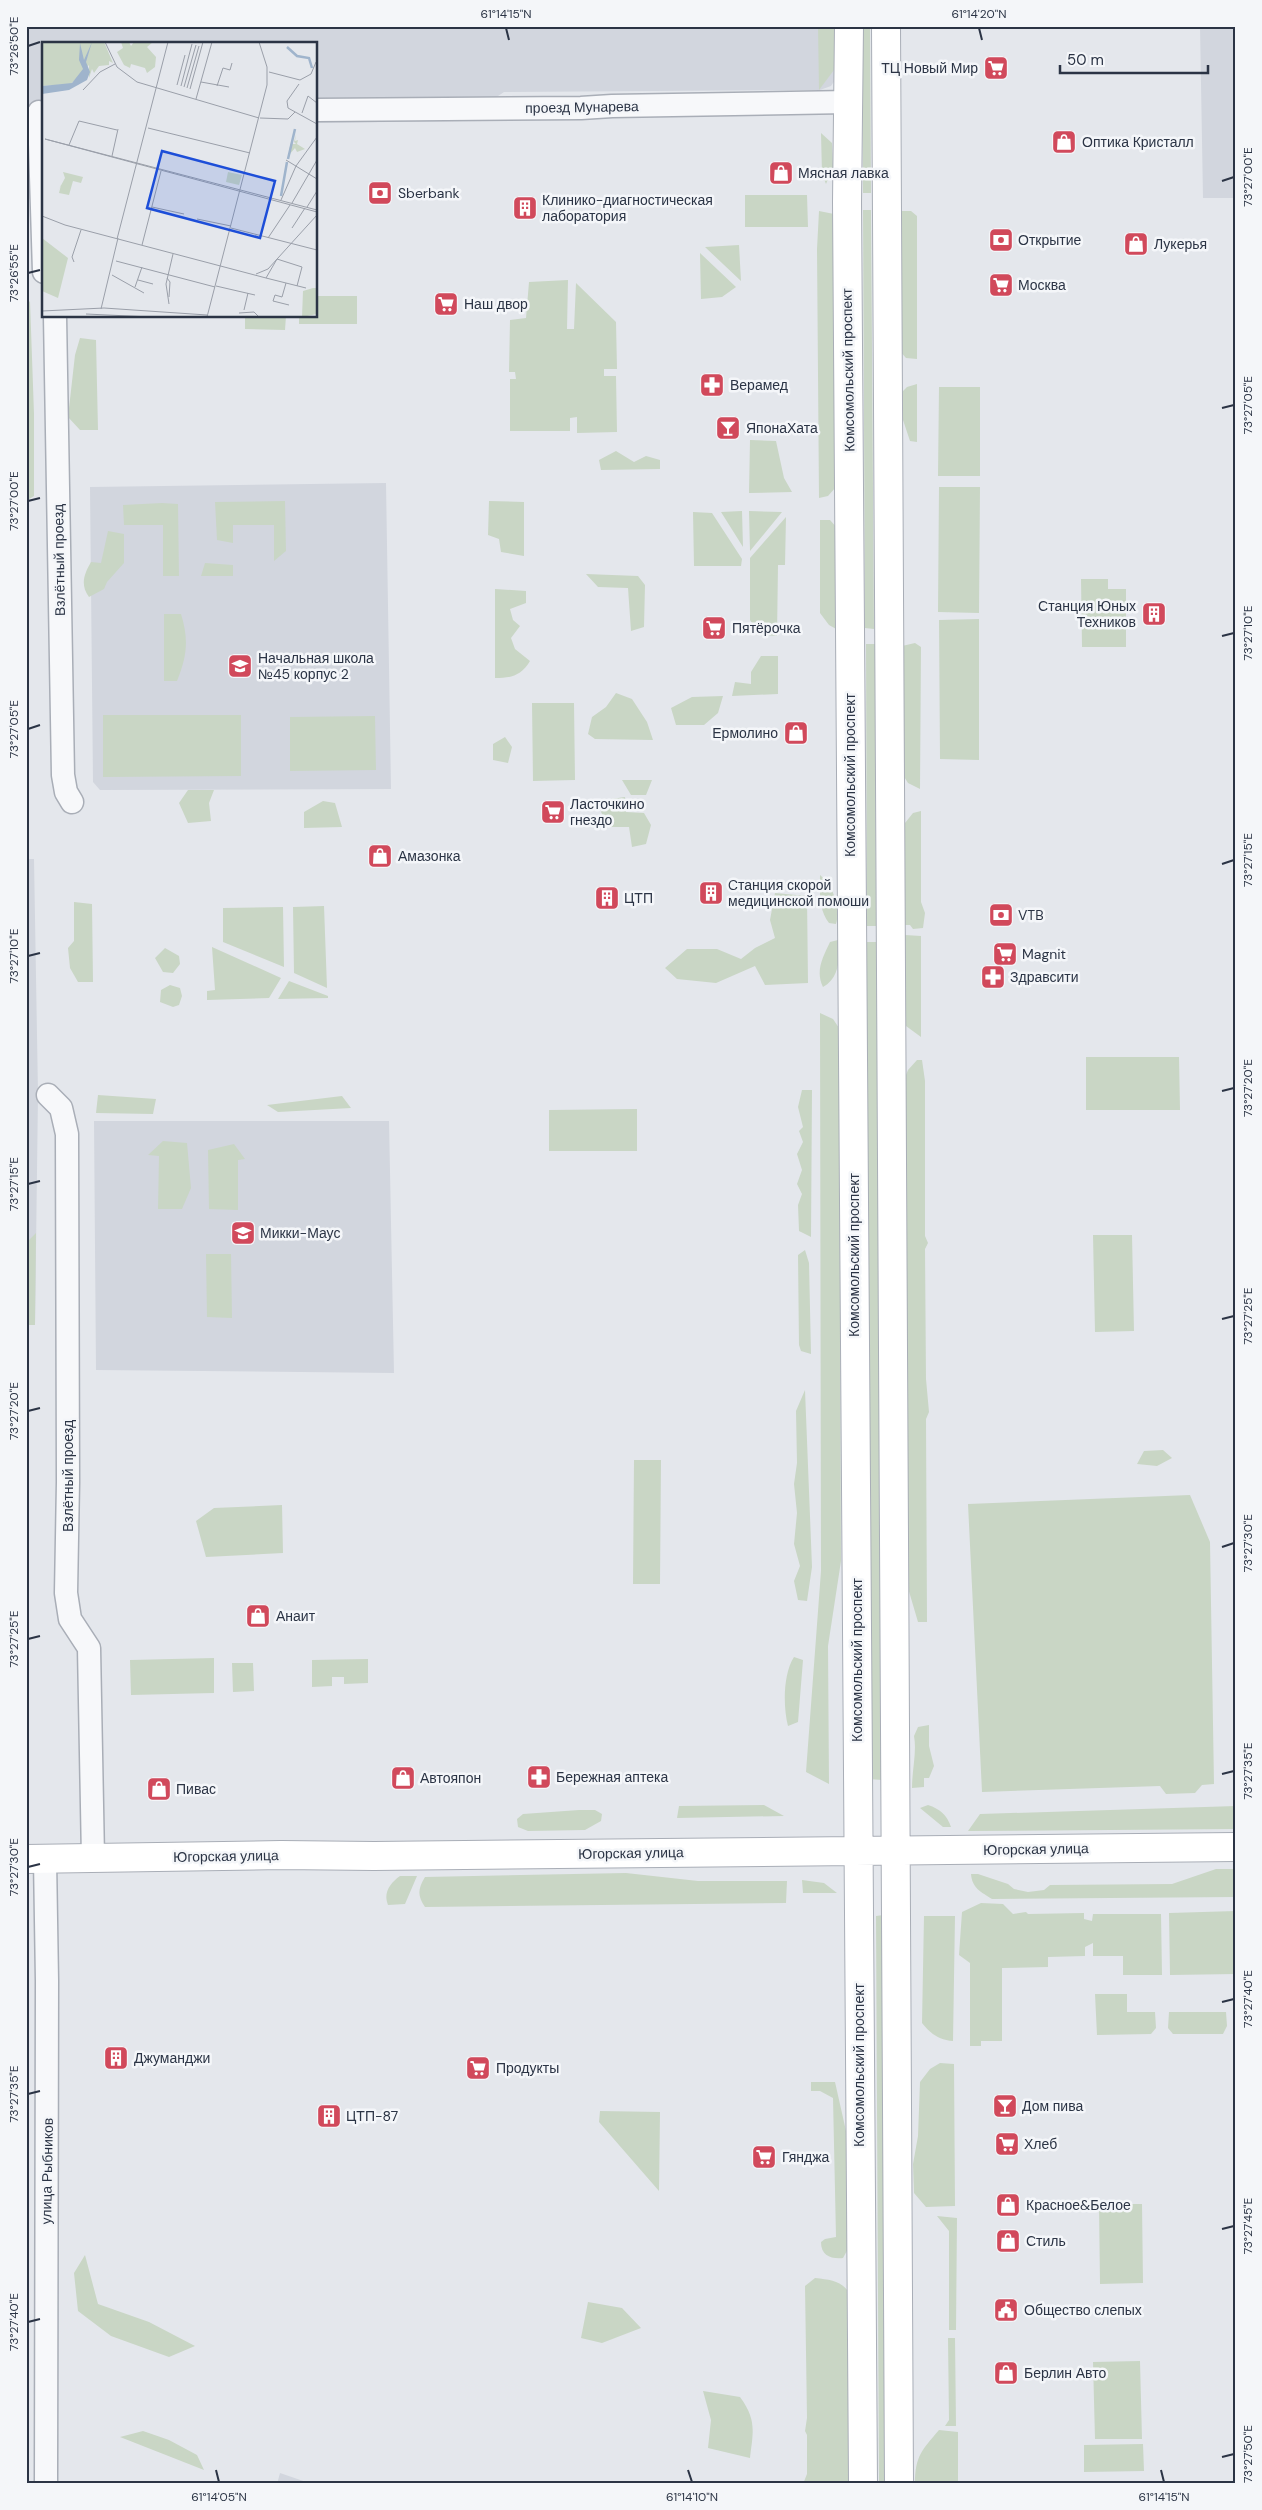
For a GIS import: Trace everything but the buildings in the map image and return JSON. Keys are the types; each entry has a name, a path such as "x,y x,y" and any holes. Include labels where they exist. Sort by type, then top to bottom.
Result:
{"main road":[{"name":"Комсомольский проспект","path":"848,26 846,202 863,2484"},
{"path":"886,26 899,2484"},
{"name":"Югорская улица","path":"36,1859 1236,1847"}],"street":[{"name":"проезд Мунарева","path":"318,110 581,108 848,102"},
{"path":"36,112 42,232"},
{"name":"Взлётный проезд","path":"55,318 63,775 66,792 72,802"},
{"name":"Взлётный проезд","path":"48,1095 61,1108 67,1134 68,1482 66,1593 70,1619 89,1648 93,1858"},
{"name":"улица Рыбников","path":"36,1859 47,1974 46,2484"}],"shaded area":[{"path":"26,26 836,26 837,77 831,86 820,90 504,92 461,121 318,123 318,42 42,42 42,127 26,127"},
{"path":"1200,26 1236,26 1236,198 1203,198"},
{"path":"26,163 30,174 31,199 26,199"},
{"name":"Начальная школа №45 корпус 2","path":"386,483 391,789 100,790 93,782 90,487"},
{"path":"26,859 34,859 38,1094 35,1325 26,1325"},
{"name":"Микки-Маус","path":"94,1121 389,1121 394,1373 96,1370"},
{"path":"280,2473 312,2484 277,2484"}],"green space":[{"path":"818,26 834,26 834,70 819,90"},
{"path":"862,26 870,26 871,193 863,193"},
{"path":"821,133 832,143 833,167 826,184 822,174"},
{"path":"745,195 807,195 808,227 745,227"},
{"path":"863,210 871,210 874,629 865,628"},
{"path":"819,211 834,214 836,487 828,496 819,498 817,249"},
{"path":"898,211 911,211 917,216 917,359 906,358 899,350"},
{"path":"739,245 741,281 705,247"},
{"path":"700,253 736,287 722,297 701,299"},
{"path":"568,280 567,329 574,329 576,283 616,322 617,369 604,369 604,376 616,376 617,432 577,433 577,417 570,418 570,431 510,431 510,379 516,379 515,372 509,372 510,320 526,318 529,282"},
{"path":"318,296 357,296 357,324 299,324 299,318 318,318"},
{"path":"30,301 34,414 34,496 26,501 26,306"},
{"path":"245,318 286,318 285,330 245,329"},
{"path":"80,338 96,340 98,430 80,430 68,417 75,355"},
{"path":"917,384 917,442 910,441 900,411 901,393 907,387"},
{"path":"939,387 980,387 980,476 938,476"},
{"path":"750,440 776,441 784,478 792,492 749,493"},
{"path":"616,451 634,462 646,456 660,460 660,469 601,470 599,460"},
{"path":"939,487 980,487 979,613 938,612"},
{"path":"285,501 286,551 274,561 274,525 233,525 233,543 217,540 215,502"},
{"path":"489,501 524,502 524,556 501,552 499,539 488,535"},
{"path":"178,504 179,576 163,576 163,525 124,525 123,505"},
{"path":"742,511 743,547 721,512"},
{"path":"749,511 782,512 750,551"},
{"path":"693,512 712,513 742,559 741,566 694,566"},
{"path":"786,517 785,565 778,565 777,636 760,635 750,620 750,558"},
{"path":"820,520 830,520 838,529 838,630 829,625 820,613"},
{"path":"108,531 124,534 124,563 107,582 104,589 89,597 84,584 86,571 91,562 101,563"},
{"path":"205,563 233,565 233,576 201,576"},
{"path":"586,574 638,576 645,585 644,627 631,631 628,588 598,587"},
{"path":"1081,579 1108,579 1108,589 1126,589 1126,647 1082,647"},
{"path":"495,589 526,591 526,603 510,609 513,620 520,626 511,638 515,649 530,661 523,670 515,675 495,678"},
{"path":"164,614 181,614 184,623 186,648 177,681 164,681"},
{"path":"979,619 979,760 940,759 939,620"},
{"path":"915,643 921,647 920,789 908,783 903,775 902,646"},
{"path":"866,644 875,644 876,926 867,926"},
{"path":"761,656 778,656 778,694 732,696 735,682 751,684 751,672"},
{"path":"616,693 632,699 647,722 653,740 595,739 588,734 592,717 606,707"},
{"path":"723,696 718,713 704,725 676,725 671,708 692,697"},
{"path":"532,703 574,703 575,780 533,781"},
{"path":"103,715 241,715 241,776 103,777"},
{"path":"375,716 376,770 290,771 290,717"},
{"path":"505,737 512,747 508,763 493,760 493,744"},
{"path":"622,780 652,780 646,795 631,795"},
{"path":"188,790 214,790 209,803 211,821 188,823 179,803"},
{"path":"625,797 626,812 644,813 651,825 646,844 632,847 629,827 609,827 601,812 611,799"},
{"path":"323,801 335,803 342,827 304,828 304,812"},
{"path":"921,811 921,902 925,913 923,928 913,929 910,925 904,925 903,832 905,823 913,813"},
{"path":"820,875 829,885 835,897 837,904 836,924 829,923 823,912 820,900"},
{"path":"775,893 807,896 808,983 765,985 755,966 716,983 677,979 665,968 687,949 717,949 741,959 755,948 775,938 770,920"},
{"path":"74,902 92,904 93,982 78,982 70,968 68,948 74,941"},
{"path":"324,906 327,988 294,973 293,907"},
{"path":"283,907 284,967 223,942 223,908"},
{"path":"905,935 921,936 921,1037 906,1026"},
{"path":"838,940 839,960 836,973 829,983 823,987 820,970 823,959 830,942"},
{"path":"866,942 877,942 878,987 882,1780 868,1779"},
{"path":"212,947 281,978 269,998 207,1000 207,991 215,990"},
{"path":"165,948 179,956 180,964 173,973 163,972 155,958"},
{"path":"289,981 328,996 328,998 278,999"},
{"path":"170,985 180,988 182,996 179,1005 173,1007 160,1002 161,990"},
{"path":"820,1013 833,1019 839,1028 841,1561 828,1646 829,1784 806,1772 821,1571"},
{"path":"1086,1057 1179,1057 1180,1110 1086,1110"},
{"path":"917,1060 922,1060 925,1081 925,1236 928,1243 925,1249 926,1379 929,1412 926,1419 927,1622 918,1622 908,1588 904,1080 908,1070"},
{"path":"802,1090 812,1090 811,1237 799,1231 798,1205 802,1194 797,1184 802,1170 797,1154 803,1142 799,1131 803,1127 798,1107"},
{"path":"98,1095 156,1099 153,1114 96,1113"},
{"path":"342,1096 351,1108 278,1112 267,1105"},
{"path":"637,1109 637,1151 549,1151 549,1110"},
{"path":"163,1141 187,1143 191,1188 182,1209 158,1209 159,1156 148,1155"},
{"path":"234,1144 245,1159 238,1160 238,1210 209,1209 208,1150"},
{"path":"36,1233 35,1325 26,1325 26,1243"},
{"path":"1093,1235 1132,1235 1134,1331 1095,1332"},
{"path":"805,1250 809,1263 811,1354 801,1351 799,1345 798,1255"},
{"path":"206,1254 231,1254 232,1318 207,1317"},
{"path":"805,1390 812,1567 807,1601 798,1600 794,1581 800,1566 794,1544 797,1513 794,1484 797,1463 796,1411"},
{"path":"1163,1450 1172,1458 1157,1466 1137,1464 1144,1451"},
{"path":"634,1460 661,1460 660,1584 633,1584"},
{"path":"1190,1495 1210,1542 1214,1784 1202,1785 1195,1793 1166,1794 1160,1786 982,1792 968,1504"},
{"path":"282,1505 283,1553 206,1557 196,1521 214,1508"},
{"path":"794,1657 803,1660 798,1722 788,1726 785,1710 785,1691 790,1664"},
{"path":"214,1658 214,1693 131,1695 130,1660"},
{"path":"368,1659 368,1683 344,1684 344,1677 332,1677 332,1686 312,1687 312,1660"},
{"path":"232,1663 253,1663 254,1691 233,1692"},
{"path":"929,1725 929,1746 934,1766 929,1778 924,1778 924,1787 912,1788 914,1736 918,1727"},
{"path":"764,1805 784,1816 677,1818 679,1806"},
{"path":"928,1805 943,1813 951,1827 943,1827 920,1808"},
{"path":"1236,1806 1236,1829 968,1831 980,1814"},
{"path":"595,1810 602,1814 601,1821 585,1830 528,1831 518,1827 517,1819 523,1814"},
{"path":"1216,1869 1236,1869 1236,1897 992,1899 975,1886 971,1874 978,1874 1008,1884 1014,1889 1028,1892 1044,1890 1050,1885 1172,1884"},
{"path":"626,1873 698,1881 787,1881 786,1903 425,1907 420,1895 421,1885 425,1877"},
{"path":"400,1876 417,1876 405,1904 388,1905 386,1896 388,1889"},
{"path":"802,1880 824,1883 837,1893 803,1893"},
{"path":"981,1903 1003,1904 1013,1914 1026,1912 1028,1914 1084,1913 1084,1919 1092,1921 1093,1914 1161,1914 1162,1975 1123,1975 1123,1956 1093,1956 1093,1943 1085,1947 1085,1956 1048,1957 1048,1967 1002,1968 1002,2041 981,2041 981,2046 970,2046 970,1963 959,1955 962,1912"},
{"path":"1236,1911 1236,1974 1170,1975 1169,1913"},
{"path":"884,1915 887,2484 879,2484 876,1916"},
{"path":"924,1916 955,1916 953,2041 936,2036 922,2023"},
{"path":"1095,1994 1127,1994 1127,2012 1155,2012 1156,2028 1151,2034 1097,2035"},
{"path":"1169,2012 1226,2012 1227,2026 1223,2034 1173,2034 1168,2028"},
{"path":"940,2063 954,2064 955,2206 926,2207 914,2193 913,2164 918,2136 920,2082 930,2069"},
{"path":"811,2082 835,2082 846,2131 848,2249 843,2258 828,2256 821,2247 821,2242 825,2239 836,2237 833,2098 820,2091 811,2091"},
{"path":"600,2111 660,2112 659,2191 599,2122"},
{"path":"1099,2204 1142,2204 1143,2283 1100,2284"},
{"path":"937,2216 957,2218 956,2330 949,2330 949,2231"},
{"path":"85,2255 98,2304 149,2322 195,2346 169,2357 111,2336 78,2311 74,2273"},
{"path":"815,2278 837,2282 849,2292 852,2298 851,2484 803,2484 807,2474 807,2435 805,2431 807,2418 805,2286"},
{"path":"588,2302 622,2308 641,2328 602,2343 581,2338"},
{"path":"948,2338 955,2338 956,2426 945,2426 949,2420"},
{"path":"1140,2361 1142,2439 1095,2439 1093,2362"},
{"path":"703,2391 740,2397 749,2413 752,2426 750,2458 708,2448 711,2420"},
{"path":"939,2430 958,2432 958,2484 915,2484 918,2460 928,2443"},
{"path":"143,2431 169,2440 197,2455 204,2470 120,2437"},
{"path":"1143,2444 1144,2471 1084,2472 1084,2445"}],"place":[{"name":"ТЦ Новый Мир","path":"996,68"},
{"name":"Оптика Кристалл","path":"1064,142"},
{"name":"Мясная лавка","path":"781,173"},
{"name":"Sberbank","path":"380,193"},
{"name":"Клинико-диагностическая лаборатория","path":"525,208"},
{"name":"Открытие","path":"1001,240"},
{"name":"Лукерья","path":"1136,244"},
{"name":"Москва","path":"1001,285"},
{"name":"Наш двор","path":"446,304"},
{"name":"Верамед","path":"712,385"},
{"name":"ЯпонаХата","path":"728,428"},
{"name":"Станция Юных Техников","path":"1154,614"},
{"name":"Пятёрочка","path":"714,628"},
{"name":"Начальная школа №45 корпус 2","path":"240,666"},
{"name":"Ермолино","path":"796,733"},
{"name":"Ласточкино гнездо","path":"553,812"},
{"name":"Амазонка","path":"380,856"},
{"name":"Cтанция скорой медицинской помоши","path":"711,893"},
{"name":"ЦТП","path":"607,898"},
{"name":"VTB","path":"1001,915"},
{"name":"Magnit","path":"1005,954"},
{"name":"Здравсити","path":"993,977"},
{"name":"Микки-Маус","path":"243,1233"},
{"name":"Анаит","path":"258,1616"},
{"name":"Бережная аптека","path":"539,1777"},
{"name":"Автояпон","path":"403,1778"},
{"name":"Пивас","path":"159,1789"},
{"name":"Джуманджи","path":"116,2058"},
{"name":"Продукты","path":"478,2068"},
{"name":"Дом пива","path":"1005,2106"},
{"name":"ЦТП-87","path":"329,2116"},
{"name":"Хлеб","path":"1007,2144"},
{"name":"Гянджа","path":"764,2157"},
{"name":"Красное&Белое","path":"1008,2205"},
{"name":"Стиль","path":"1008,2241"},
{"name":"Общество слепых","path":"1006,2310"},
{"name":"Берлин Авто","path":"1006,2373"}]}
